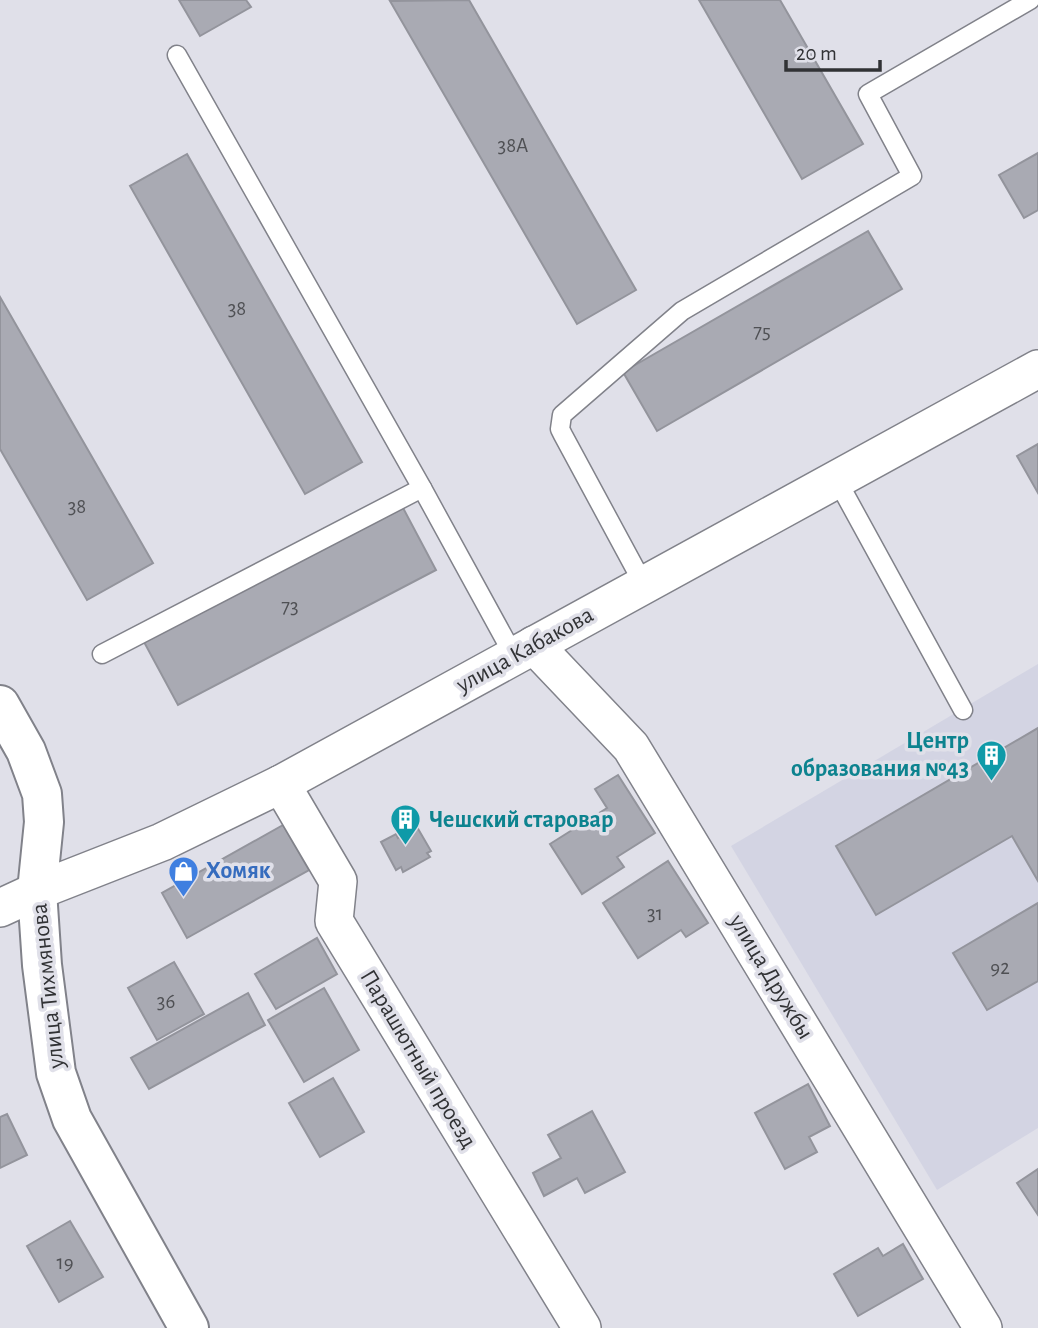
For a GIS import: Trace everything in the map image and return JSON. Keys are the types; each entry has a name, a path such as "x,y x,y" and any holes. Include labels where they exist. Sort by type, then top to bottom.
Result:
{"street":[{"name":"улица Кабакова","path":"0,908 162,842 281,784 1038,369"},
{"name":"улица Дружбы","path":"524,650 631,747 983,1328"},
{"name":"улица Тихмянова","path":"0,705 26,751 42,794 44,822 37,891 42,965 56,1073 72,1119 189,1328"},
{"name":"Парашютный проезд","path":"281,784 338,881 334,921 582,1328"}],"lane":[{"path":"644,585 560,429 562,415 682,311 912,176 868,94 1030,0"},
{"path":"177,55 422,488 524,650"},
{"path":"836,480 963,710"},
{"path":"102,654 422,488"}],"shaded area":[{"path":"1038,664 1038,1128 937,1190 731,846"}],"building":[{"path":"179,0 246,0 251,7 200,36"},
{"path":"469,0 636,290 577,324 390,1"},
{"path":"699,0 780,0 863,144 802,179"},
{"path":"1038,153 1038,210 1024,218 999,175"},
{"path":"187,154 362,462 305,494 130,186"},
{"path":"868,231 902,289 657,431 623,372"},
{"path":"0,297 153,563 87,600 0,449"},
{"path":"1038,444 1038,493 1017,456"},
{"path":"402,506 436,570 178,705 144,642"},
{"name":"Центр образования №43","path":"1038,728 1038,881 1012,836 876,915 836,846"},
{"path":"618,775 655,833 617,857 624,867 582,894 550,844 607,808 595,789"},
{"path":"283,825 309,870 187,938 162,893"},
{"name":"Чешский старовар","path":"417,827 431,851 427,853 430,857 403,872 401,867 396,870 381,842 396,834 398,838"},
{"path":"668,861 708,923 686,937 681,930 638,958 603,903"},
{"path":"1038,903 1038,981 987,1010 953,953"},
{"path":"317,938 337,974 276,1009 255,974"},
{"path":"174,962 204,1014 157,1040 128,988"},
{"path":"324,988 359,1050 304,1082 268,1020"},
{"path":"248,993 265,1025 149,1089 131,1058"},
{"path":"333,1078 364,1132 320,1157 289,1103"},
{"path":"808,1084 830,1126 809,1137 817,1152 785,1169 755,1113"},
{"path":"592,1111 625,1172 585,1193 577,1178 544,1196 533,1173 561,1158 548,1135"},
{"path":"7,1114 27,1155 0,1168 0,1117"},
{"path":"1038,1169 1038,1215 1017,1183"},
{"path":"70,1221 103,1277 59,1302 27,1246"},
{"path":"903,1244 923,1279 858,1316 834,1274 878,1248 883,1256"}],"place":[{"name":"Центр образования №43","path":"992,782"},
{"name":"Чешский старовар","path":"406,847"},
{"name":"Хомяк","path":"183,898"}]}
